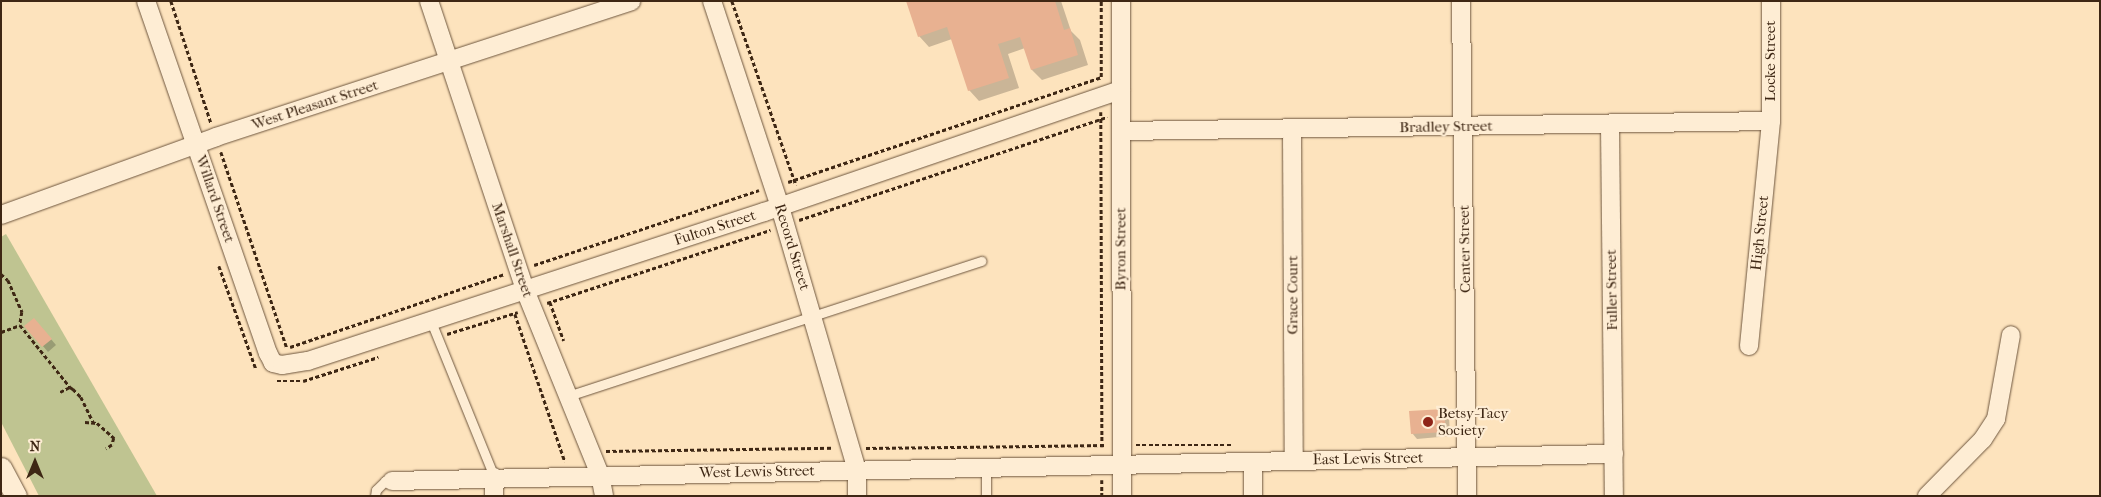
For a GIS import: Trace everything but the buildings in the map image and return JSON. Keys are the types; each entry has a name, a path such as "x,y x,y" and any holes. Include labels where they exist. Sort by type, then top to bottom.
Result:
{"street":[{"name":"Willard Street","path":"146,1 268,353"},
{"name":"Marshall Street","path":"429,1 525,290 600,475 604,496"},
{"name":"West Pleasant Street","path":"1,215 216,137 631,1"},
{"name":"Record Street","path":"712,1 786,225 857,470 857,496"},
{"name":"Byron Street","path":"1121,1 1122,496"},
{"name":"Center Street","path":"1461,1 1469,457 1467,496"},
{"name":"Locke Street","path":"1771,1 1771,121"},
{"name":"Fulton Street","path":"268,353 273,363 282,365 308,361 430,319 801,200 1121,90"},
{"name":"Bradley Street","path":"1121,131 1610,126 1771,121"},
{"name":"High Street","path":"1749,346 1771,121"},
{"name":"Fuller Street","path":"1610,126 1614,496"},
{"name":"Grace Court","path":"1292,130 1294,461"},
{"path":"1927,496 1983,439 1996,419 2011,335"},
{"name":"East Lewis Street","path":"1122,465 1614,454"},
{"path":"1253,462 1253,496"},
{"name":"West Lewis Street","path":"392,481 494,477 1122,465"},
{"path":"1,468 16,496"},
{"path":"494,477 494,496"}],"lane":[{"path":"568,396 813,318 982,261"},
{"path":"430,319 494,477"},
{"path":"986,467 986,496"},
{"path":"375,496 376,490 385,481 392,481"}],"path":[{"path":"171,1 287,348"},
{"path":"732,1 807,218"},
{"path":"1101,1 1102,496"},
{"path":"268,353 1102,77"},
{"path":"437,337 786,225 1121,112"},
{"path":"217,260 252,362 260,374"},
{"path":"1,274 8,280 22,312 20,325 70,387 81,397 93,422 114,438 115,442 106,449"},
{"path":"550,302 567,346"},
{"path":"1,332 20,325"},
{"path":"273,380 294,383 303,381 384,355"},
{"path":"60,392 70,387"},
{"path":"85,422 93,422"},
{"path":"603,442 606,451 1234,445"}],"green space":[{"path":"6,234 157,496 39,496 1,422 1,237"}],"place":[{"name":"Betsy-Tacy Society","path":"1428,422"}]}
